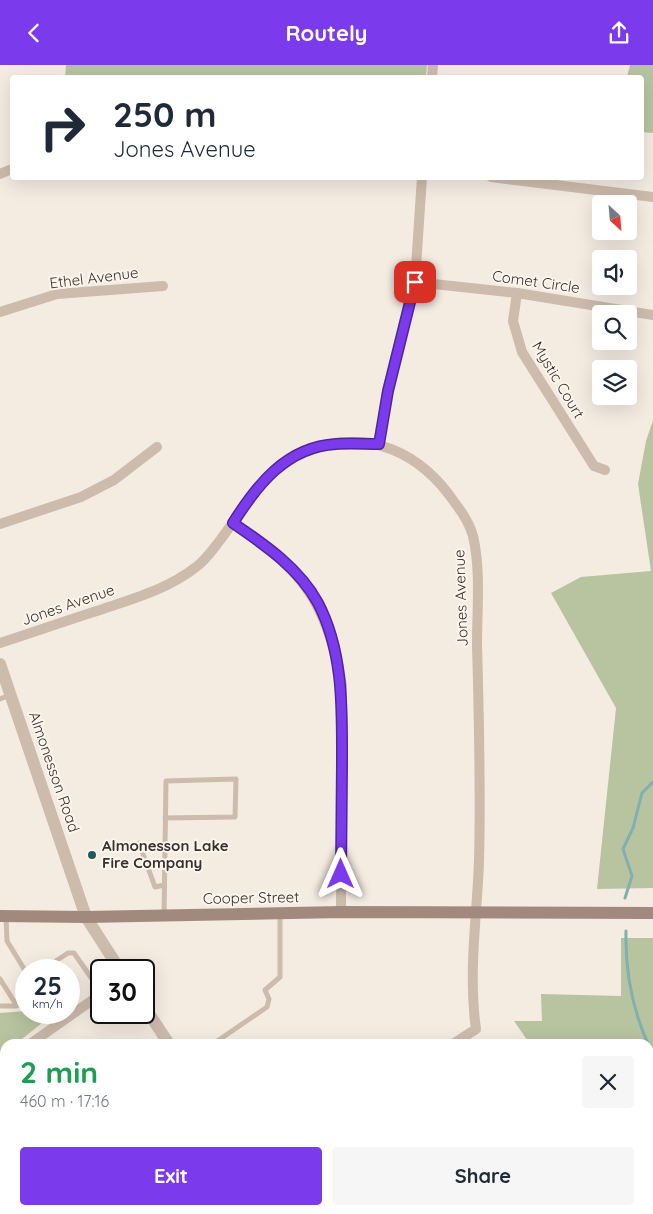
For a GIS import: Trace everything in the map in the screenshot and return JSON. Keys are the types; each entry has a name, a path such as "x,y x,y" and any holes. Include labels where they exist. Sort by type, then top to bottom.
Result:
{"main road":[{"name":"Cooper Street","path":"3,916 86,917 341,912 477,914 653,913"}],"street":[{"path":"379,444 388,391 415,282 422,180"},
{"path":"515,180 653,197"},
{"name":"Comet Circle","path":"415,282 518,293 653,315"},
{"name":"Ethel Avenue","path":"0,312 57,294 163,286"},
{"name":"Mystic Court","path":"518,293 513,321 522,352 594,466 605,469"},
{"name":"Jones Avenue","path":"0,643 170,585 200,565 233,523 252,493 268,475 284,463 309,450 334,443 379,444 417,460 442,483 460,510 473,535 476,569 480,816 477,914 474,935 476,1029 461,1039"},
{"path":"0,524 81,497 114,480 157,447"},
{"path":"233,523 288,565 303,582 318,604 335,650 342,685 341,912"},
{"name":"Almonesson Road","path":"0,664 5,697 86,917 113,959"},
{"path":"37,1039 90,1001"},
{"path":"155,1023 166,1039"}],"lane":[{"path":"164,818 236,817 236,779 166,781 164,818 164,916"},
{"path":"139,843 155,887 164,885"},
{"path":"220,1039 267,1007 269,999 266,990 280,977 280,913"},
{"path":"3,916 7,941 18,959"},
{"path":"59,959 68,953 74,953 78,959"},
{"path":"80,962 90,977"},
{"path":"0,979 16,1006 0,1007"}],"green space":[{"path":"66,65 427,65 426,75 65,75"},
{"path":"630,65 653,65 653,133 644,132 644,75 628,75"},
{"path":"653,420 653,888 597,889 616,708 551,593 581,577 651,571 638,484 646,441"},
{"path":"621,938 653,938 653,1039 527,1039 514,1021 542,1021 541,994 621,996"},
{"path":"15,1012 15,1024 41,1024 22,1039 0,1039 0,1013"}],"waterway":[{"path":"625,898 632,876 623,849 633,828 642,793 653,782"},
{"path":"626,931 628,974 634,1003 646,1039"}],"place":[{"name":"Almonesson Lake Fire Company","path":"92,855"}],"route":[{"path":"341,874 342,685 335,650 318,604 303,582 288,565 264,544 233,523 252,493 268,475 284,463 309,450 334,443 379,444 388,391 415,282"}]}
